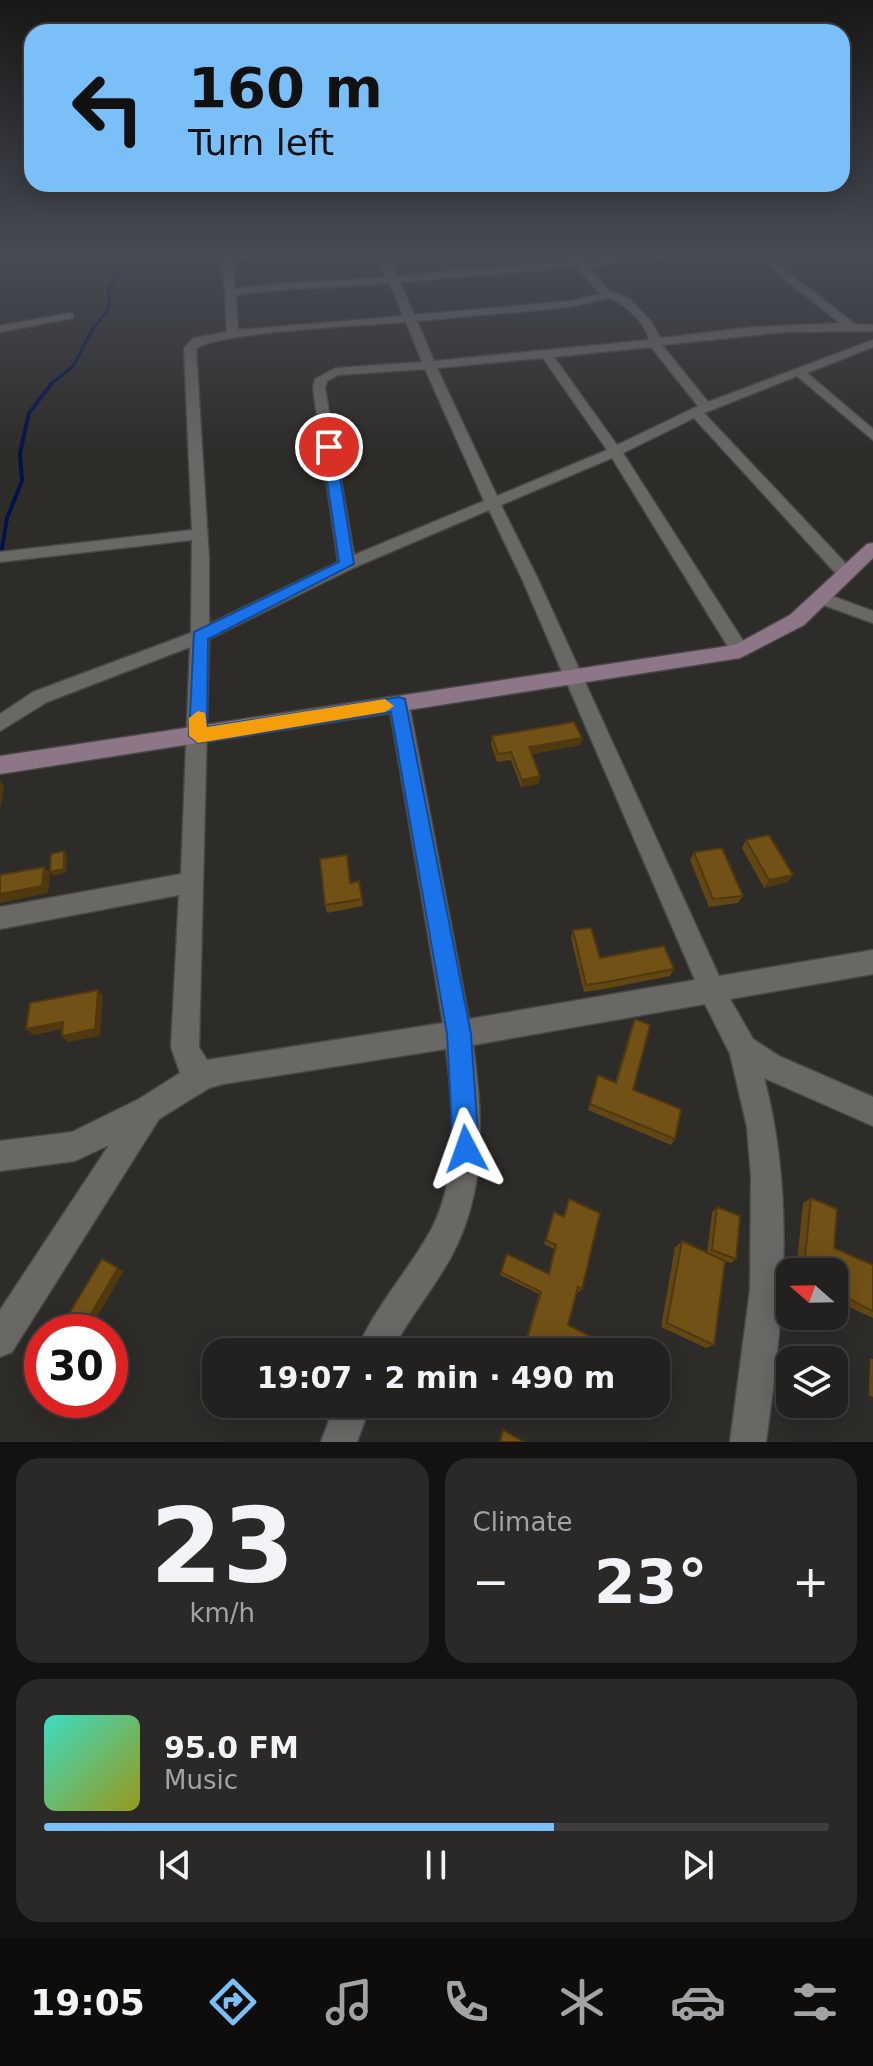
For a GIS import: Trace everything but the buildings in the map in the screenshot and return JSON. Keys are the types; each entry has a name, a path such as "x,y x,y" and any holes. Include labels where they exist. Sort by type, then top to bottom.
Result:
{"main road":[{"path":"0,765 740,651 797,620 873,548"}],"street":[{"path":"0,329 41,321"},
{"path":"232,321 233,334"},
{"path":"203,1075 190,1063 185,1047 200,636 200,534 190,348 198,340 233,334 382,321"},
{"path":"410,321 455,426 573,676 725,1019 743,1049 763,1136 768,1217 762,1357 748,1442"},
{"path":"645,321 656,337 654,343"},
{"path":"845,321 859,337 852,351"},
{"path":"347,564 319,388 321,379 336,372 547,355 774,327 850,325 873,328"},
{"path":"654,343 701,409 846,574"},
{"path":"0,724 40,697 200,636 347,564 615,452 701,409 873,343"},
{"path":"547,355 615,452 740,651"},
{"path":"800,373 873,436"},
{"path":"0,557 200,534"},
{"path":"821,598 873,617"},
{"path":"380,1338 400,1301 438,1249 457,1205 466,1149 459,1034 399,704"},
{"path":"0,918 190,883"},
{"path":"0,1156 75,1146 149,1109 203,1075 873,962"},
{"path":"743,1049 769,1066 873,1112"},
{"path":"0,1340 149,1109"},
{"path":"339,1442 348,1418"}],"waterway":[{"path":"51,384 73,366 99,321"},
{"path":"1,555 7,518 22,481 20,453 29,413 51,384"},
{"path":"0,560 1,553"}],"slow traffic":[{"path":"198,718 198,736 385,706"}],"route":[{"path":"329,447 347,564 200,636 198,736 399,704 459,1034 466,1149"}]}
